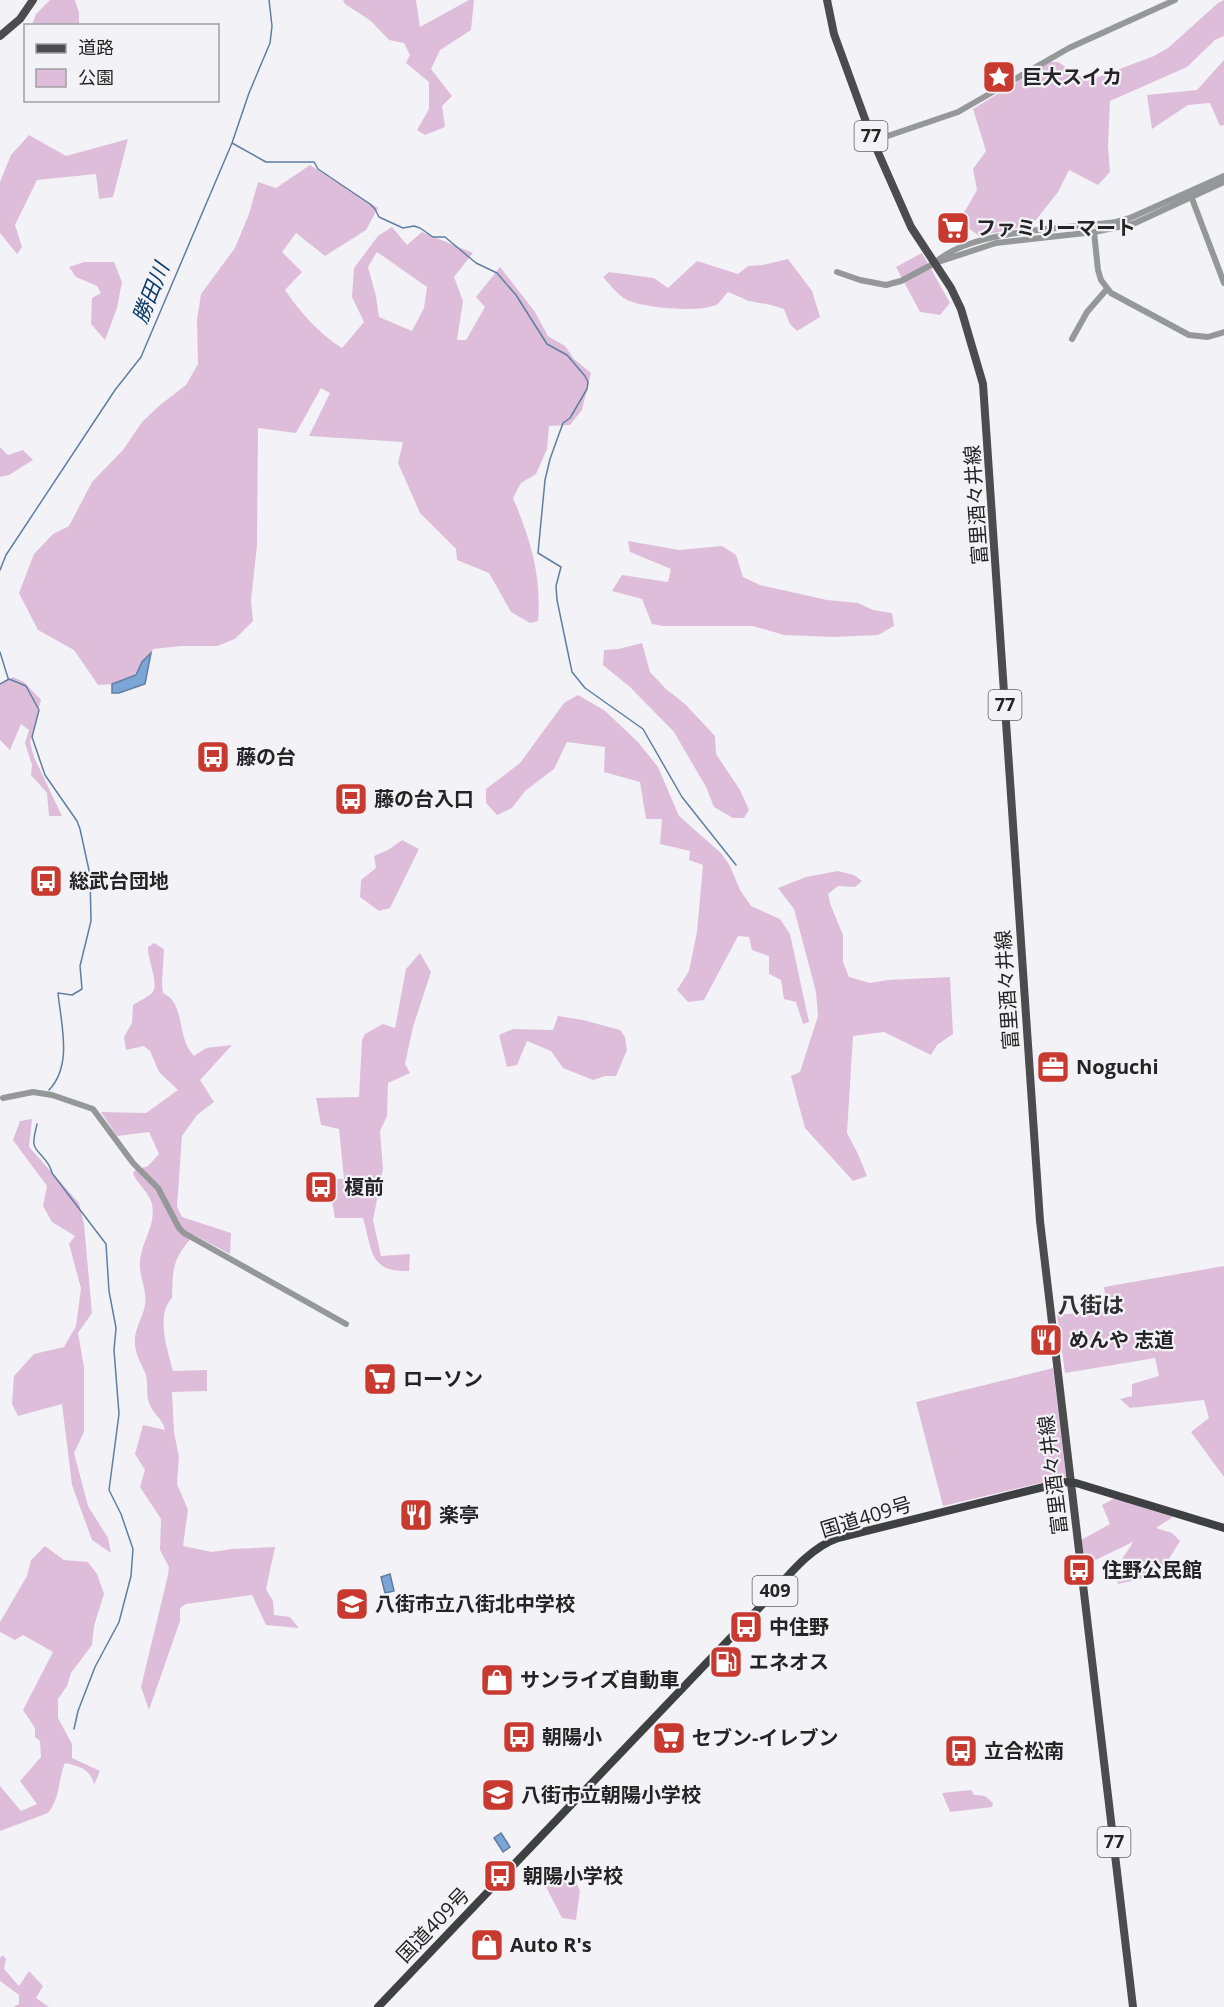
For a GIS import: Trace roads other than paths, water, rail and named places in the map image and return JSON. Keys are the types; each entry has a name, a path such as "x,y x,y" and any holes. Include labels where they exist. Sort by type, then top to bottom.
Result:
{"highway":[{"name":"国道409号","path":"378,2007 816,1550 838,1538 1053,1484 1070,1482 1224,1528"}],"main road":[{"path":"0,36 20,19 33,0"},
{"name":"富里酒々井線","path":"827,0 834,34 873,141 903,211 961,309 985,396 1040,1221 1134,2007"}],"street":[{"path":"873,141 958,112 1069,48 1175,0"},
{"path":"935,263 943,255 973,243 1013,234 1116,222 1138,215 1224,176"},
{"path":"837,272 860,280 886,285 901,281 935,263 996,243 1116,229 1142,221 1224,182"},
{"path":"1194,189 1191,198 1224,283"},
{"path":"1176,198 1191,198"},
{"path":"1094,232 1101,280 1117,297 1189,335 1208,337 1224,332"},
{"path":"1071,339 1087,312 1107,289"},
{"path":"3,1098 33,1092 52,1095 93,1109 133,1162 158,1188 184,1233 346,1324"}],"water":[{"path":"151,653 145,684 119,693 112,693 112,684 136,675 142,662"},
{"path":"390,1574 394,1591 385,1593 381,1577"},
{"path":"501,1833 510,1847 503,1852 494,1838"}],"waterway":[{"name":"勝田川","path":"0,570 6,555 115,390 141,357 232,143 249,93 270,43 272,26 269,0"},
{"path":"232,143 266,162 314,162 318,169 370,204 379,217 403,228 414,226 433,237 445,237 476,263 497,273 516,295 547,344 567,355 585,376 588,382 587,389 570,418 563,423 550,459 545,480 538,553 561,567 556,586 557,600 572,672 585,688 643,729 682,797 736,865"},
{"name":"勝田川","path":"0,652 8,678"},
{"path":"9,679 26,686 39,710 32,737 45,775 77,821 90,875 91,921 80,966 82,989 72,995 58,993 63,1031 63,1056 61,1069 49,1090"},
{"path":"0,684 9,679"},
{"path":"37,1124 35,1147 106,1244 109,1291 116,1328 114,1350 119,1414 109,1490 121,1514 133,1549 131,1576 119,1622 95,1667 78,1711 74,1729"}],"place":[{"name":"巨大スイカ","path":"999,77"},
{"name":"ファミリーマート","path":"953,228"},
{"name":"藤の台","path":"213,757"},
{"name":"藤の台入口","path":"351,799"},
{"name":"総武台団地","path":"46,881"},
{"name":"Noguchi","path":"1053,1067"},
{"name":"榎前","path":"321,1187"},
{"name":"めんや 志道","path":"1046,1340"},
{"name":"ローソン","path":"380,1379"},
{"name":"楽亭","path":"416,1515"},
{"name":"住野公民館","path":"1079,1570"},
{"name":"八街市立八街北中学校","path":"352,1604"},
{"name":"中住野","path":"746,1627"},
{"name":"エネオス","path":"726,1662"},
{"name":"サンライズ自動車","path":"497,1680"},
{"name":"朝陽小","path":"519,1737"},
{"name":"セブン-イレブン","path":"669,1738"},
{"name":"立合松南","path":"961,1751"},
{"name":"八街市立朝陽小学校","path":"498,1795"},
{"name":"朝陽小学校","path":"500,1876"},
{"name":"Auto R's","path":"487,1945"}],"district":[{"name":"八街は","path":"1091,1305"}]}
